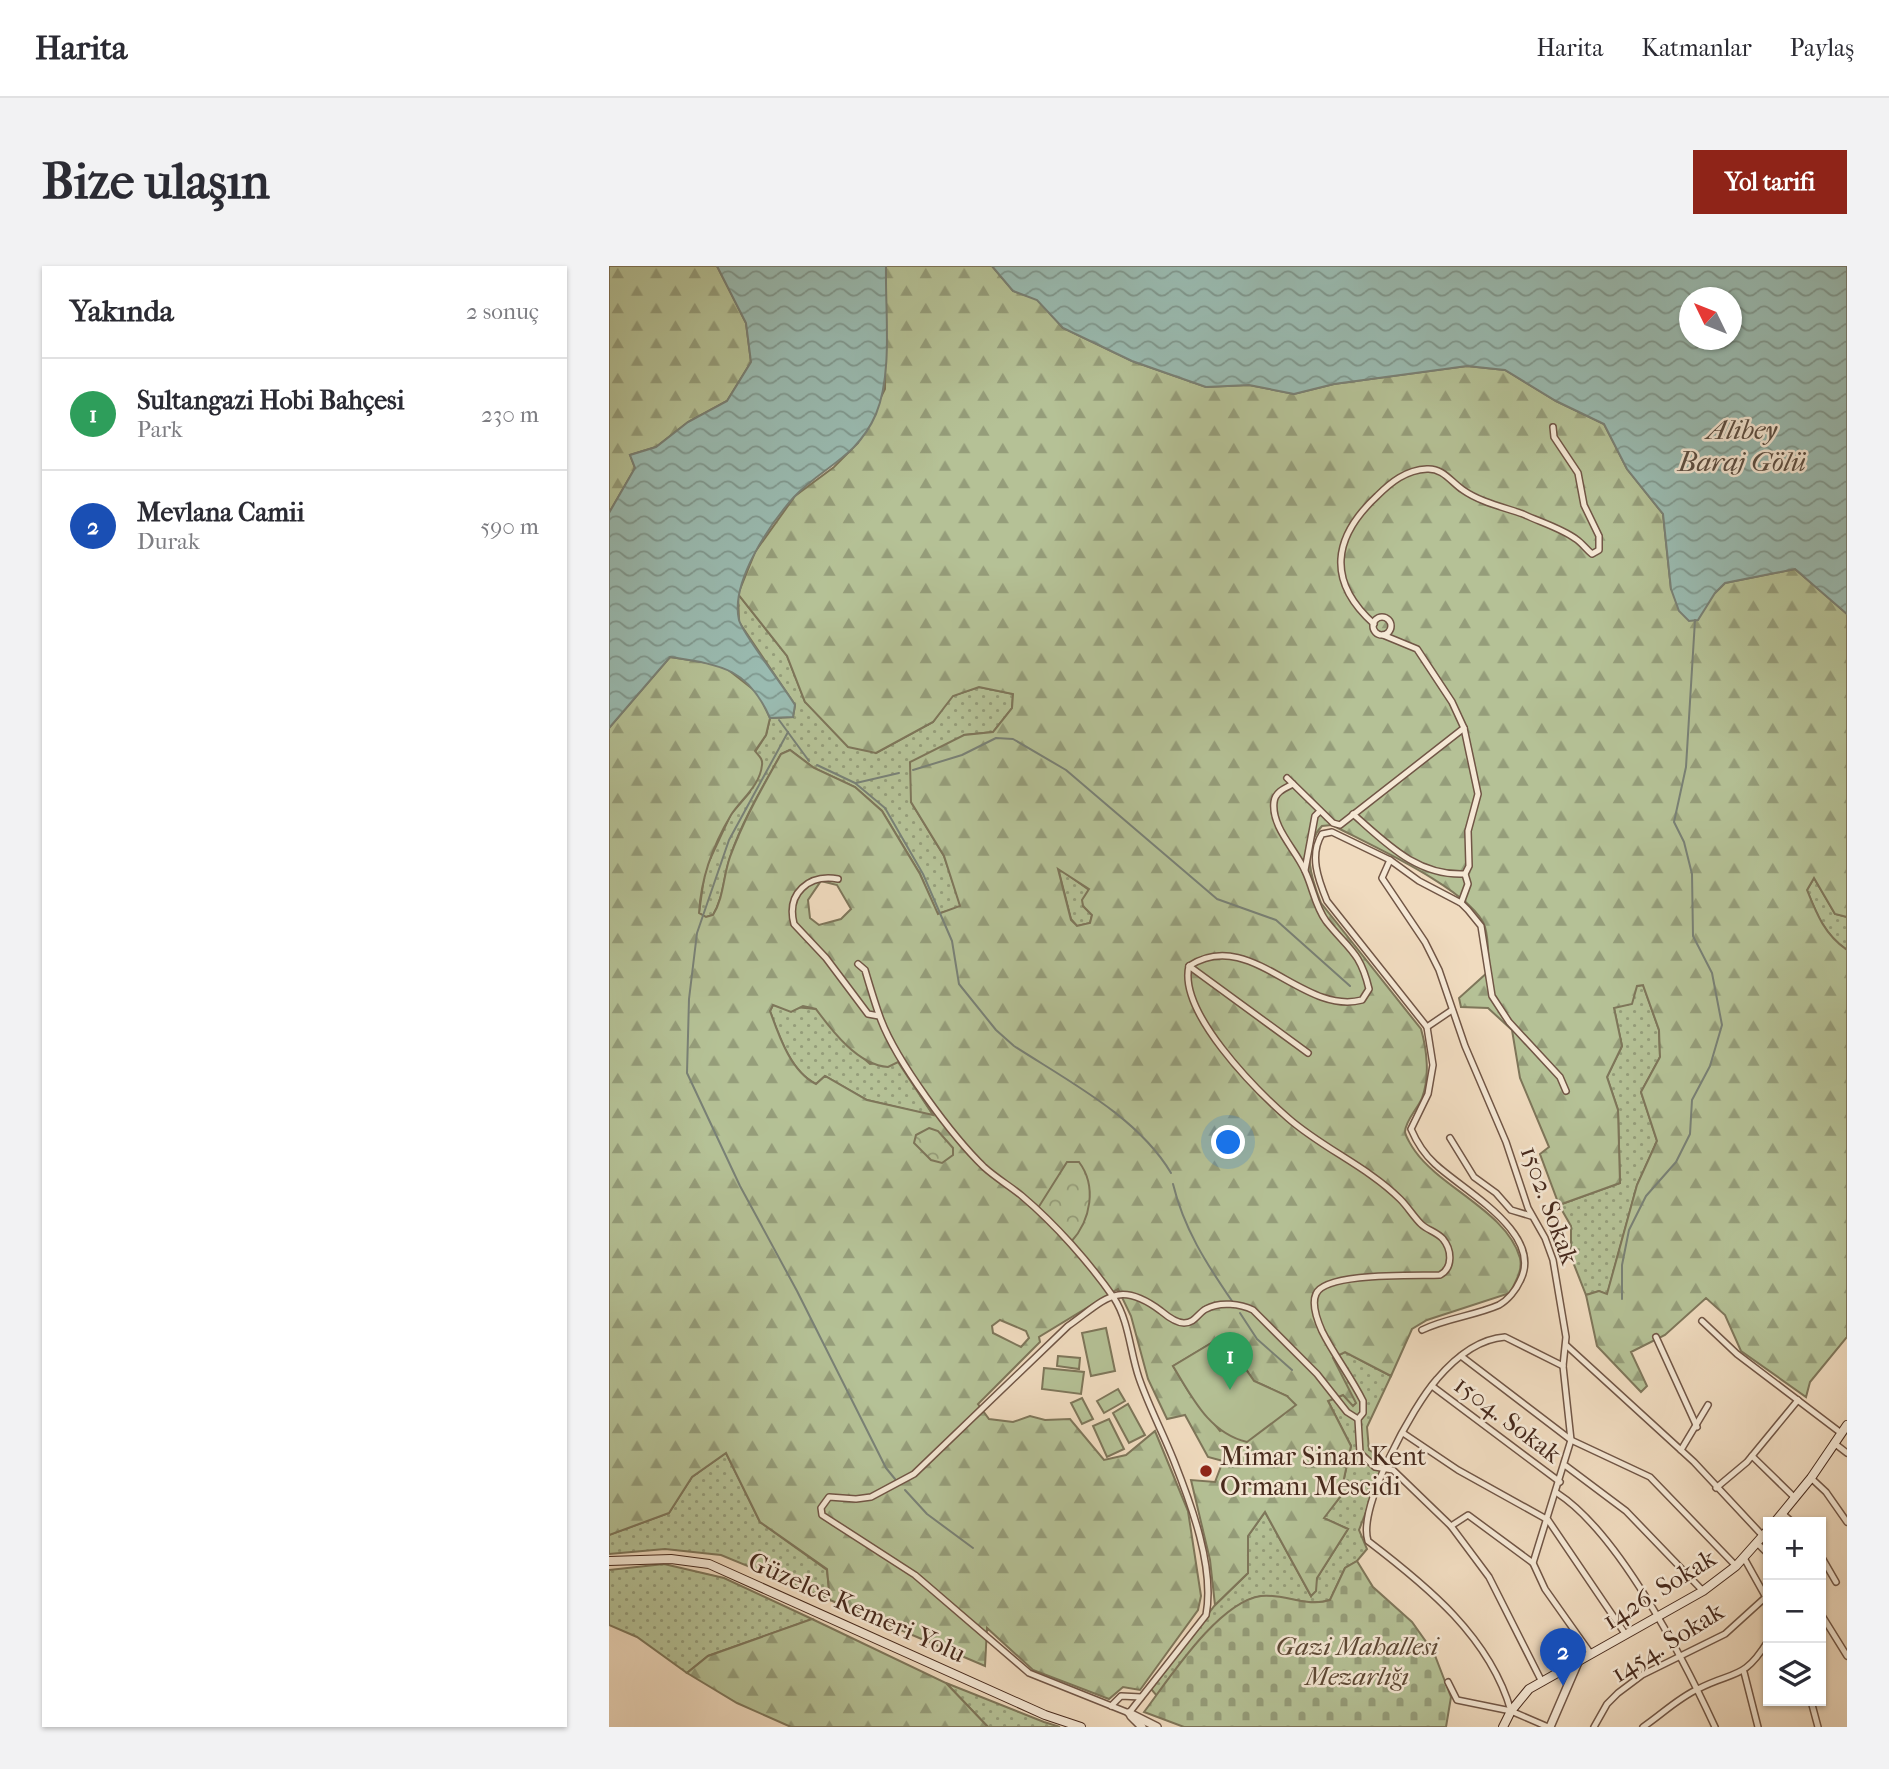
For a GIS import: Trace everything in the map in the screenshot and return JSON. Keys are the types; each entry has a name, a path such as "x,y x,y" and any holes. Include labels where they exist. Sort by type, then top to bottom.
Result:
{"main road":[{"path":"1779,1517 1811,1478 1847,1425"},
{"name":"1426. Sokak","path":"1503,1727 1520,1698 1541,1681 1703,1591 1736,1566 1763,1536"},
{"name":"Güzelce Kemeri Yolu","path":"609,1562 671,1559 709,1564 1045,1715 1081,1727"}],"street":[{"path":"1461,903 1468,884 1465,874 1469,866 1468,831 1478,794 1464,729 1438,678 1417,649 1375,632 1374,624 1360,612 1340,571 1341,549 1353,519 1395,479 1413,471 1430,468 1447,475 1463,490 1568,534 1592,554 1599,550 1599,536 1584,505 1578,473 1553,437 1553,427"},
{"path":"1374,624 1380,618 1388,620 1390,631 1383,635"},
{"path":"1287,778 1336,825 1464,729"},
{"path":"1293,784 1281,790 1273,804 1281,830 1305,870 1317,907 1327,922 1356,952 1365,971 1369,989 1362,1000 1349,1003 1326,1000 1275,972 1233,957 1206,955 1189,966 1189,991 1211,1035 1289,1119 1400,1199 1424,1227 1441,1236 1445,1242 1450,1263 1447,1271 1440,1275 1359,1278 1323,1285 1315,1295 1315,1309 1321,1330 1363,1401 1363,1413 1358,1419 1360,1453 1375,1467 1393,1470 1451,1526 1489,1577 1541,1681"},
{"path":"1305,870 1315,816 1320,811"},
{"path":"1353,814 1400,855 1427,870 1465,874"},
{"path":"1422,1330 1439,1322 1500,1304 1516,1290 1526,1270 1526,1255 1496,1213 1435,1164 1420,1148 1411,1129 1428,1094 1433,1065 1427,1027 1327,901 1319,881 1317,843 1322,834 1332,832 1390,860 1419,881 1461,903 1481,926 1492,996 1509,1022 1560,1077 1566,1091"},
{"name":"1502. Sokak","path":"1390,860 1382,878 1425,942 1439,970 1452,1010 1506,1142 1531,1216 1545,1238 1553,1260 1566,1345 1563,1366 1571,1440 1566,1466 1533,1563"},
{"path":"838,879 821,877 803,886 793,900 794,924 826,957 868,1014 879,1016"},
{"path":"858,964 865,970 879,1016 926,1096 956,1136 985,1168 1023,1197 1052,1226 1121,1310 1139,1379 1191,1504 1209,1600 1206,1615 1129,1713"},
{"path":"1189,966 1308,1053"},
{"path":"1427,1027 1452,1010"},
{"path":"1450,1138 1474,1177 1496,1193 1511,1210"},
{"path":"1496,1213 1511,1210 1531,1216"},
{"path":"1157,1727 1029,1673 915,1576 822,1515 821,1508 829,1497 871,1497 914,1474 1068,1326 1113,1297 1126,1292 1134,1294 1181,1323 1190,1322 1206,1308 1216,1306 1244,1306 1253,1310 1317,1374 1347,1412 1358,1419"},
{"path":"1702,1321 1737,1354 1840,1433"},
{"path":"1511,1711 1506,1694 1477,1643 1437,1596 1368,1541 1365,1532 1386,1468 1403,1433 1431,1386 1461,1356 1481,1343 1505,1337 1563,1366"},
{"path":"1656,1337 1697,1427"},
{"path":"1566,1345 1681,1450 1763,1536"},
{"path":"1461,1356 1571,1440 1650,1477 1736,1566"},
{"name":"1504. Sokak","path":"1431,1386 1560,1482"},
{"path":"1716,1488 1752,1457 1798,1400"},
{"path":"1681,1450 1708,1405"},
{"path":"1403,1433 1458,1470 1548,1520 1627,1635"},
{"path":"1835,1443 1847,1453"},
{"path":"1752,1457 1794,1498"},
{"path":"1566,1466 1626,1511 1703,1591"},
{"path":"1811,1478 1826,1492 1847,1522"},
{"path":"1557,1493 1567,1499 1611,1547 1658,1617 1715,1727"},
{"path":"1782,1513 1786,1517"},
{"path":"1451,1526 1468,1515 1533,1563 1545,1589 1591,1654"},
{"path":"1744,1558 1763,1590"},
{"path":"1826,1565 1836,1582"},
{"name":"1454. Sokak","path":"1594,1727 1607,1704 1641,1675 1709,1645 1763,1602"},
{"path":"1826,1622 1847,1656"},
{"path":"1643,1727 1697,1689 1744,1672 1759,1659 1767,1643"},
{"path":"1448,1682 1457,1700 1511,1711 1549,1727 1577,1662"},
{"path":"1744,1672 1758,1727"},
{"path":"1111,1706 1121,1696 1141,1697"},
{"path":"1812,1706 1818,1727"},
{"path":"1129,1713 1142,1727"}],"green space":[{"path":"609,266 717,266 746,323 751,362 727,401 688,422 656,447 630,455 635,468 609,513"},
{"path":"886,266 992,266 1013,291 1037,299 1063,328 1132,361 1206,387 1249,385 1294,394 1334,384 1467,366 1505,370 1556,401 1604,424 1627,469 1663,514 1671,589 1715,593 1725,583 1795,569 1847,614 1847,917 1835,914 1814,878 1807,890 1827,931 1847,950 1847,1337 1810,1382 1806,1397 1741,1351 1725,1315 1706,1298 1665,1335 1631,1352 1647,1386 1641,1392 1597,1346 1586,1295 1599,1291 1607,1294 1637,1185 1657,1141 1641,1092 1660,1057 1659,1030 1643,985 1637,986 1632,1004 1614,1008 1622,1046 1607,1077 1618,1110 1620,1183 1559,1205 1540,1154 1549,1147 1520,1078 1512,1030 1488,1008 1461,1007 1459,998 1489,971 1485,927 1477,913 1461,898 1417,869 1332,825 1322,826 1310,853 1311,873 1321,903 1421,1029 1426,1055 1426,1081 1422,1098 1407,1123 1407,1137 1426,1164 1502,1227 1513,1242 1521,1263 1510,1293 1427,1320 1412,1329 1391,1376 1345,1352 1333,1358 1356,1403 1353,1406 1343,1395 1328,1401 1351,1446 1340,1497 1324,1518 1348,1529 1317,1578 1316,1591 1311,1596 1265,1512 1248,1536 1248,1573 1215,1605 1210,1560 1191,1480 1215,1482 1223,1461 1208,1457 1185,1415 1167,1419 1148,1379 1131,1316 1118,1289 1039,1337 1040,1342 978,1404 989,1419 1013,1422 1030,1416 1045,1420 1070,1419 1104,1460 1126,1455 1155,1431 1188,1511 1201,1596 1198,1610 1140,1690 1123,1687 1109,1699 1033,1670 987,1628 985,1666 830,1600 827,1569 760,1522 726,1453 692,1477 669,1513 609,1535 609,728 670,657 722,665 759,694 770,718 766,735 755,751 762,761 761,773 731,815 713,850 700,900 699,913 706,917 713,915 717,908 730,857 753,805 781,754 790,750 814,768 855,787 882,811 920,874 938,914 960,906 944,856 911,802 910,762 964,735 993,732 1012,708 1013,694 979,687 953,696 933,722 876,753 848,747 805,702 787,656 738,594 755,552 795,496 834,467 858,443 885,389","holes":["1058,869 1089,889 1082,900 1083,906 1092,915 1090,923 1077,926 1071,920","821,881 837,885 851,909 841,919 819,925 810,918 808,900","773,1005 791,1012 803,1006 816,1009 856,1054 877,1065 888,1067 898,1062 933,1115 867,1100 825,1076 816,1084 793,1062 770,1011","1000,1320 1026,1331 1029,1338 1021,1347 993,1333 992,1326","1223,1336 1254,1381 1287,1396 1220,1431 1190,1394 1173,1366"]},
{"path":"738,594 787,656 805,702 876,753 933,722 952,696 979,687 1013,694 1012,708 993,732 964,735 911,802 944,856 961,907 937,914 920,874 882,811 855,787 814,768 790,750 781,754 746,818 730,857 713,915 706,917 699,913 705,870 731,814 750,792 755,752 766,735 770,718 793,717 795,705 739,622"},
{"path":"1058,868 1089,890 1083,906 1092,915 1090,923 1077,926 1071,919"},
{"path":"1814,878 1835,914 1847,917 1847,950 1827,931 1814,908 1807,890"},
{"path":"1643,985 1659,1030 1660,1057 1641,1092 1657,1141 1637,1185 1607,1295 1599,1291 1586,1295 1571,1257 1571,1226 1559,1205 1620,1183 1618,1110 1607,1077 1622,1046 1614,1008 1637,986"},
{"path":"773,1005 816,1009 841,1038 870,1064 898,1061 934,1116 867,1100 825,1076 816,1084 807,1078 793,1062 782,1042 770,1011"},
{"path":"929,1128 938,1131 953,1148 953,1155 942,1163 931,1160 914,1143 916,1135"},
{"path":"1067,1162 1079,1162 1085,1171 1090,1192 1083,1224 1071,1242 1038,1208"},
{"path":"1106,1328 1115,1371 1091,1376 1082,1333"},
{"path":"1223,1336 1254,1381 1287,1396 1296,1405 1247,1442 1222,1431 1212,1422 1173,1366"},
{"path":"1345,1352 1391,1376 1367,1427 1369,1450 1386,1460 1359,1530 1367,1549 1357,1561 1345,1568 1330,1600 1306,1602 1266,1596 1251,1599 1235,1607 1205,1635 1157,1696 1151,1689 1215,1605 1248,1573 1248,1536 1265,1512 1311,1596 1317,1578 1348,1529 1323,1518 1340,1497 1351,1446 1328,1401 1343,1395 1332,1358"},
{"path":"1058,1356 1080,1358 1079,1369 1057,1366"},
{"path":"1044,1368 1084,1372 1081,1394 1042,1389"},
{"path":"1118,1389 1125,1401 1104,1413 1097,1401"},
{"path":"1082,1398 1093,1419 1082,1424 1071,1403"},
{"path":"1128,1404 1145,1435 1129,1443 1113,1413"},
{"path":"1109,1419 1124,1449 1107,1457 1093,1426"},
{"path":"726,1453 760,1522 827,1570 830,1600 721,1555 665,1549 609,1554 609,1535 669,1513 692,1477"},
{"name":"Gazi Mahallesi Mezarlığı","path":"1357,1561 1373,1587 1412,1622 1434,1653 1451,1697 1446,1727 1184,1727 1144,1712 1196,1644 1228,1612 1245,1601 1261,1596 1313,1602 1330,1600 1345,1568"},
{"path":"664,1564 724,1578 812,1619 708,1656 687,1673 637,1637 609,1625 609,1570"},
{"path":"812,1619 946,1683 988,1727 791,1727 737,1703 687,1673 708,1656"},
{"path":"946,1683 1044,1722 1060,1727 988,1727"}],"water":[{"path":"717,266 886,266 887,342 881,398 876,414 859,441 794,497 774,522 754,554 740,589 739,620 795,705 793,717 770,718 752,688 731,672 704,663 670,657 609,728 609,513 635,468 630,455 656,447 688,422 727,401 751,362 746,323"},
{"name":"Alibey Baraj Gölü","path":"992,266 1847,266 1847,614 1795,569 1725,583 1715,593 1698,620 1689,621 1679,611 1671,589 1663,514 1627,469 1604,424 1556,401 1505,370 1467,366 1334,384 1294,394 1249,385 1206,387 1132,361 1063,328 1037,300 1013,291"}],"waterway":[{"path":"1622,1299 1622,1265 1629,1230 1646,1196 1676,1162 1690,1134 1692,1100 1710,1066 1722,1025 1712,973 1693,936 1692,874 1684,842 1674,822 1686,767 1695,620"},
{"path":"779,720 809,761"},
{"path":"788,732 729,840 697,933 689,999 687,1073 740,1186 797,1291 886,1468 895,1479"},
{"path":"913,770 962,755 996,738 1013,739 1066,770 1217,899 1276,920 1350,986"},
{"path":"817,765 855,783 885,808 923,874 952,941 959,984 996,1030 1014,1046 1121,1117 1157,1153 1171,1173"},
{"path":"856,783 899,773"},
{"path":"1173,1184 1183,1216 1197,1245 1232,1301"},
{"path":"1240,1313 1257,1339 1292,1370"},
{"path":"905,1490 927,1514 973,1548"}],"place":[{"name":"Sultangazi Hobi Bahçesi","path":"1230,1390"},
{"name":"Mimar Sinan Kent Ormanı Mescidi","path":"1206,1471"},
{"name":"Mevlana Camii","path":"1563,1686"}]}
